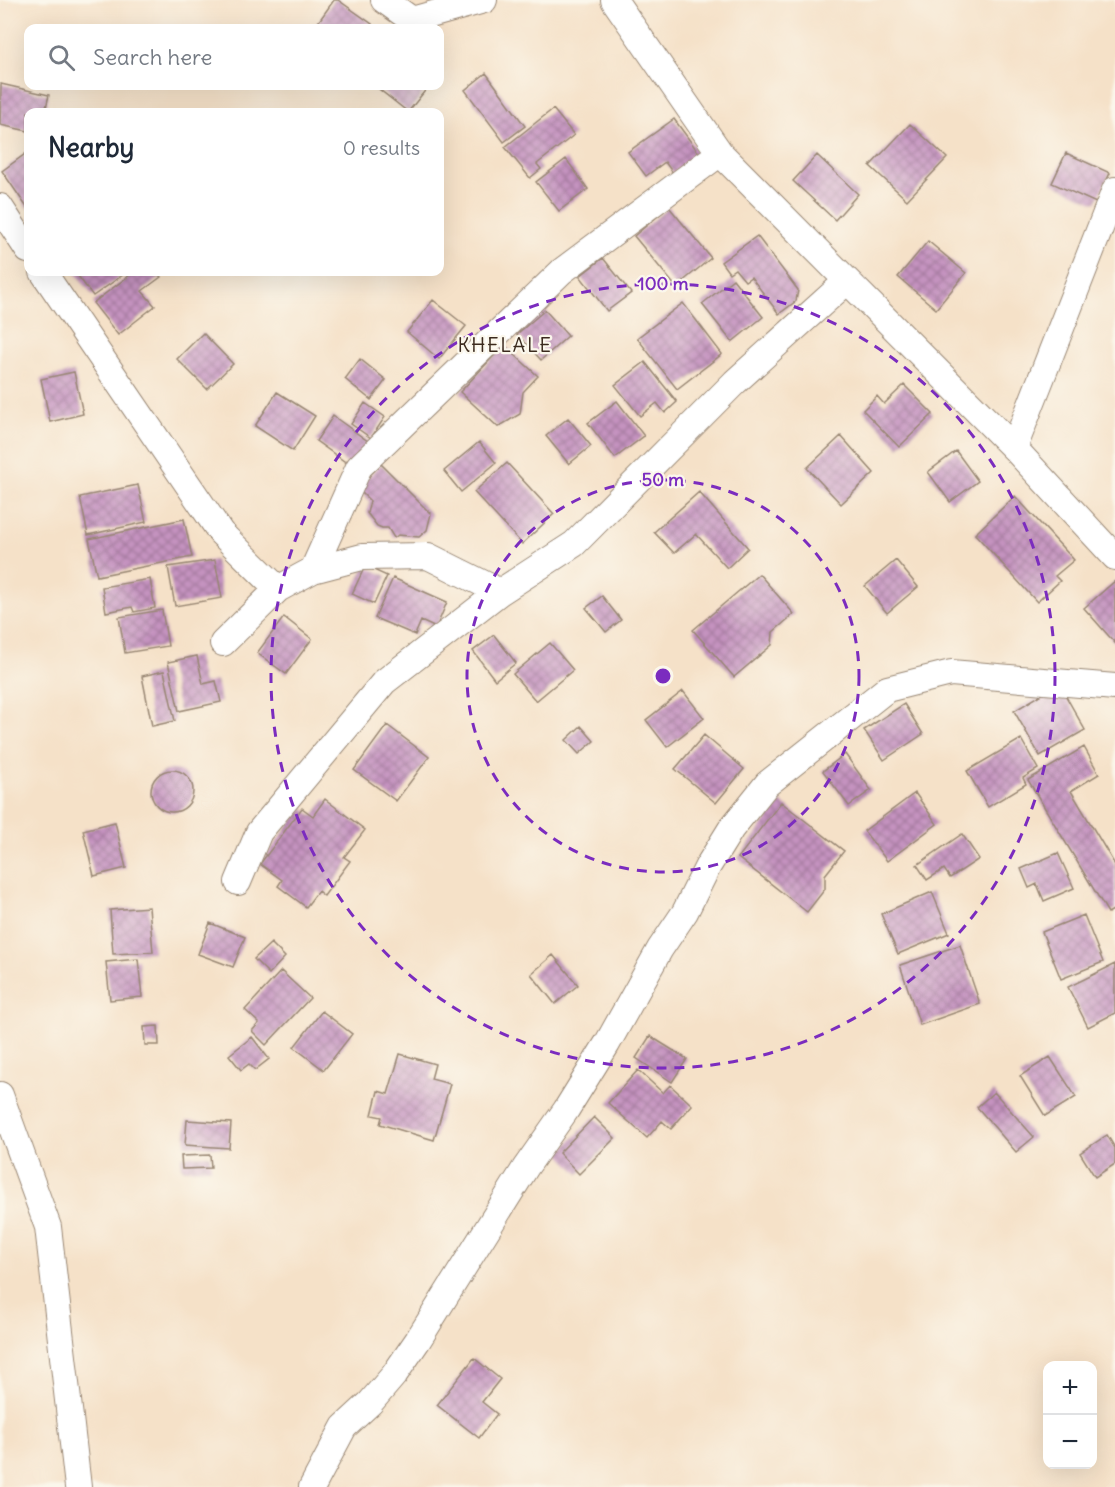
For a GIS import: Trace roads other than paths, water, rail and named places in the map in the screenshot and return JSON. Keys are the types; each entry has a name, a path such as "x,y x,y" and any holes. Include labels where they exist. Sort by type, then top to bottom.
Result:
{"street":[{"path":"384,0 412,20 484,0"},
{"path":"614,0 720,153 1014,448 1115,557"},
{"path":"313,570 359,467 562,271 720,153"},
{"path":"1014,448 1115,190"},
{"path":"0,207 24,244"},
{"path":"46,276 221,533 278,589"},
{"path":"238,882 259,832 384,682 500,592 574,544 735,382 847,281"},
{"path":"223,643 278,589 313,570 362,557 428,556 500,592"},
{"path":"312,1487 344,1427 370,1403 418,1340 526,1167 566,1110 660,949 686,912 708,866 730,829 767,783 887,689 951,673 1115,687"},
{"path":"0,1095 48,1227 78,1487"}],"district":[{"name":"KHELALE","path":"505,345"}]}
